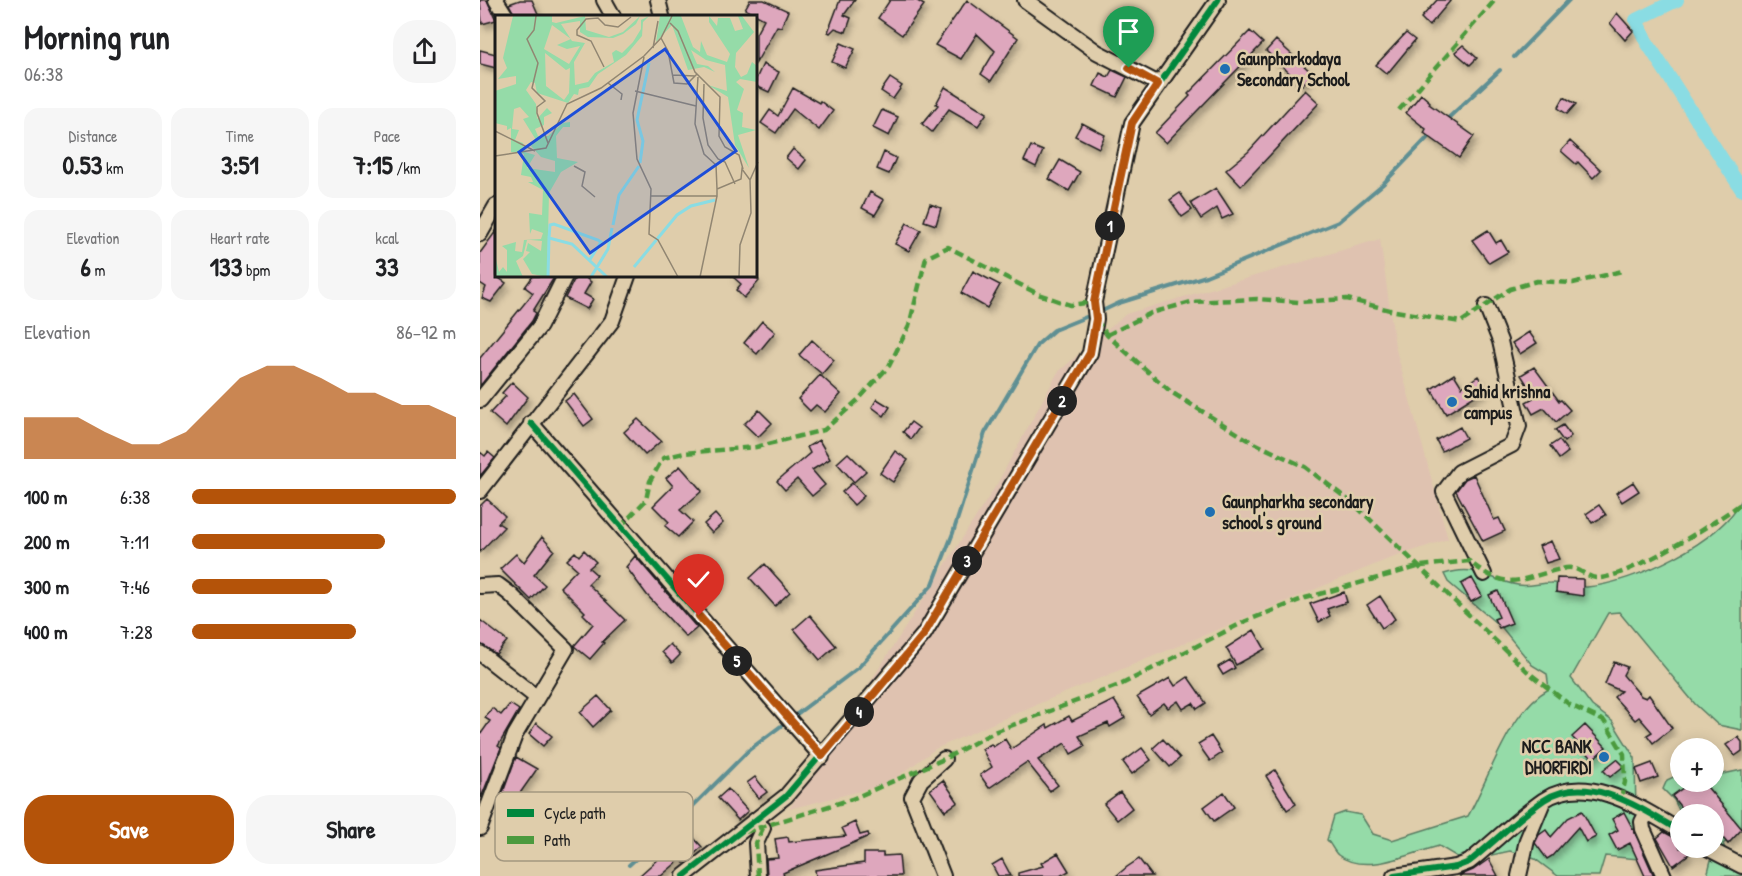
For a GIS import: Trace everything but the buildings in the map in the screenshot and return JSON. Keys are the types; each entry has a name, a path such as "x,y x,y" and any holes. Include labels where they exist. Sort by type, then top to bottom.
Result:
{"street":[{"path":"496,0 506,15"},
{"path":"604,0 612,15"},
{"path":"658,0 662,15"},
{"path":"1025,0 1097,52 1158,84"},
{"path":"684,876 786,796 924,634 1090,353 1096,319 1094,302 1132,123 1218,0"},
{"path":"480,234 495,208"},
{"path":"480,400 540,326 564,278"},
{"path":"480,491 612,321 627,278"},
{"path":"1484,574 1444,492 1459,472 1512,445 1519,426 1500,341 1486,306"},
{"path":"531,423 822,756"},
{"path":"480,586 498,585 566,649 515,735 480,828"},
{"path":"480,652 536,697"},
{"path":"943,876 912,797 921,780 944,759"},
{"path":"1394,876 1456,867 1469,862 1544,800 1561,792 1589,790 1621,798 1670,825"},
{"path":"1519,876 1527,840 1544,800"},
{"path":"1651,814 1642,822 1643,829 1664,876"},
{"path":"758,876 756,843 763,828"},
{"path":"1724,857 1742,866"}],"shaded area":[{"name":"Gaunpharkha secondary school's ground","path":"1380,239 1395,346 1448,539 1386,560 1028,708 935,749 888,784 789,809 997,484 1058,372 1126,314"}],"green space":[{"path":"1742,499 1742,730 1718,725 1695,704 1619,612 1608,613 1571,678 1592,706 1612,721 1635,758 1636,816 1650,860 1605,856 1599,876 1558,876 1535,859 1510,851 1464,861 1439,846 1374,863 1349,861 1337,854 1327,840 1334,816 1345,812 1361,815 1373,834 1392,840 1468,816 1512,728 1535,699 1549,689 1547,674 1532,665 1503,629 1448,582 1444,574 1474,571 1507,583 1522,585 1555,583 1587,587 1606,584 1651,569 1696,545 1731,515"},
{"path":"1742,770 1742,829 1724,843 1724,804 1676,804 1663,789 1670,779 1670,792 1724,792 1724,774"},
{"path":"1724,846 1732,862 1742,871 1742,876 1707,876 1712,858 1724,858"}],"waterway":[{"path":"1514,57 1569,0"},
{"path":"1677,0 1636,20 1646,41 1742,190"},
{"path":"1445,121 1500,70"},
{"path":"1100,312 1119,303 1206,276 1338,222 1383,184 1431,134"},
{"path":"693,806 749,750 858,668 933,584 953,533 985,433 1037,345 1054,330 1086,317"},
{"path":"629,865 633,861"}],"marked path":[{"path":"1399,110 1495,0"},
{"path":"620,527 646,500 650,481 663,458 684,453 756,447 824,430 858,400 889,366 909,326 926,258 948,247 1038,294 1070,305 1094,302"},
{"path":"1107,335 1151,313 1191,302 1257,299 1299,302 1347,299 1390,310 1461,322 1510,289 1537,281 1573,283 1622,271"},
{"path":"1096,319 1107,335 1171,392 1250,441 1305,467 1355,505 1529,673 1570,705 1604,721 1624,754 1625,782 1621,798"},
{"path":"745,832 852,799 944,759 994,732 1122,684 1246,621 1305,598 1421,566 1469,561 1495,578 1506,581 1526,579 1566,568 1578,570 1596,578 1609,576 1627,570 1670,548 1742,503"},
{"path":"758,876 756,843 763,828"}],"cycle path":[{"path":"684,876 786,796 924,634 1090,353 1096,319 1094,302 1132,123 1218,0"},
{"path":"531,423 822,757"},
{"path":"1394,876 1456,867 1469,862 1534,807 1561,792 1596,791 1614,796 1670,825"}],"place":[{"name":"Gaunpharkodaya Secondary School","path":"1225,69"},
{"name":"Sahid krishna campus","path":"1452,402"},
{"name":"Gaunpharkha secondary school's ground","path":"1210,512"},
{"name":"NCC BANK DHORFIRDI","path":"1604,757"}],"route":[{"path":"699,616 822,756 924,634 1090,353 1096,319 1094,302 1132,123 1158,84 1129,68"}]}
